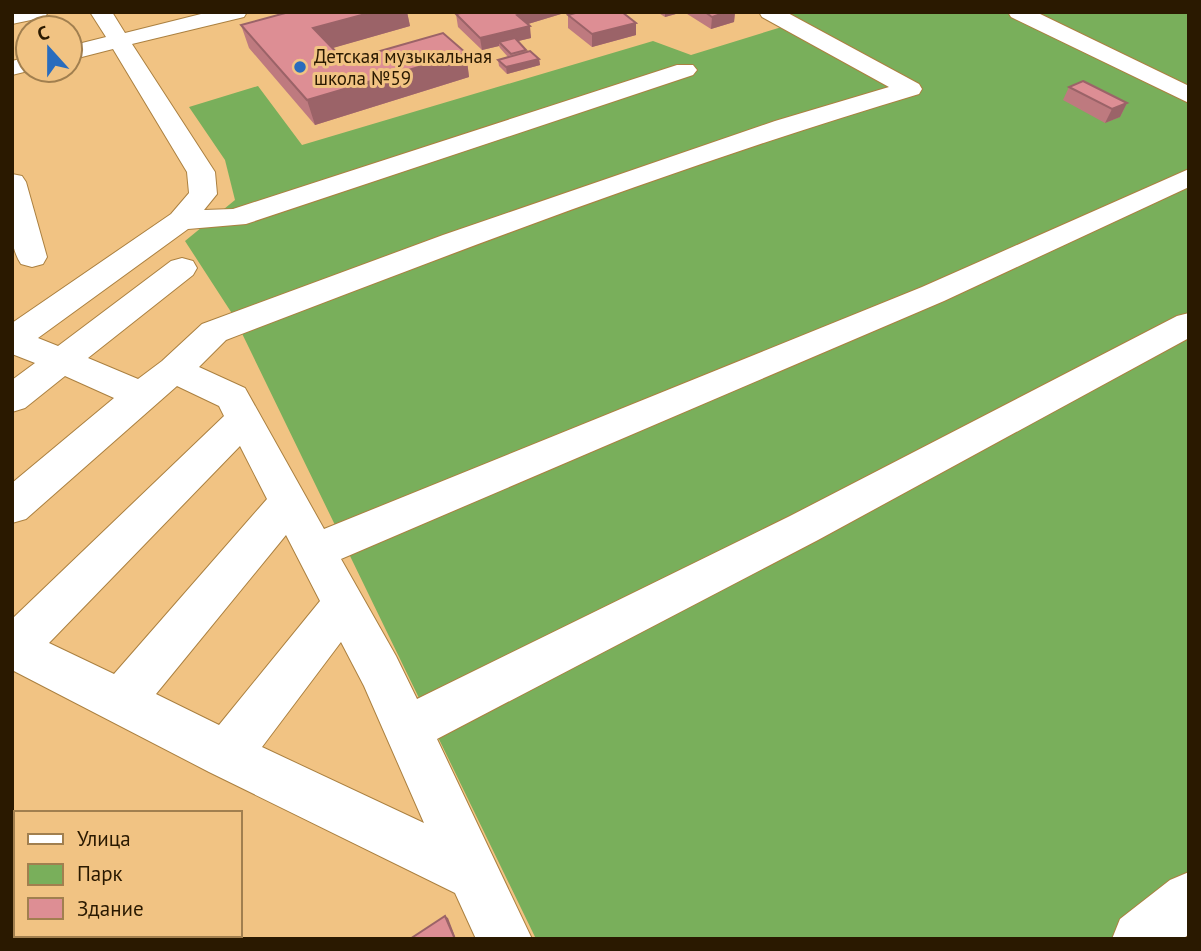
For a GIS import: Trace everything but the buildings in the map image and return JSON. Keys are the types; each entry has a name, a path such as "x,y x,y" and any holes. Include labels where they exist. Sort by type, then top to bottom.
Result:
{"street":[{"path":"12,18 37,12"},
{"path":"12,340 181,220 204,194 201,172 101,12"},
{"path":"84,50 236,12"},
{"path":"12,507 174,370 214,332 454,242 784,126 910,89 770,12"},
{"path":"1019,12 1189,96"},
{"path":"181,220 236,218 685,70"},
{"path":"315,551 933,294 1189,177"},
{"path":"12,182 32,257"},
{"path":"12,399 182,268"},
{"path":"407,729 804,528 1189,324"},
{"path":"12,340 141,396"},
{"path":"174,370 232,397 344,604 407,729 504,939"},
{"path":"244,419 13,649 474,874"},
{"path":"121,701 289,502"},
{"path":"226,755 344,604"},
{"path":"1140,939 1189,899"}],"green space":[{"path":"1189,12 1189,939 536,939 233,315 185,241 235,200 225,160 189,107 258,86 302,145 653,41 691,55 798,22 783,14"}],"place":[{"name":"Детская музыкальная школа №59","path":"300,67"}]}
